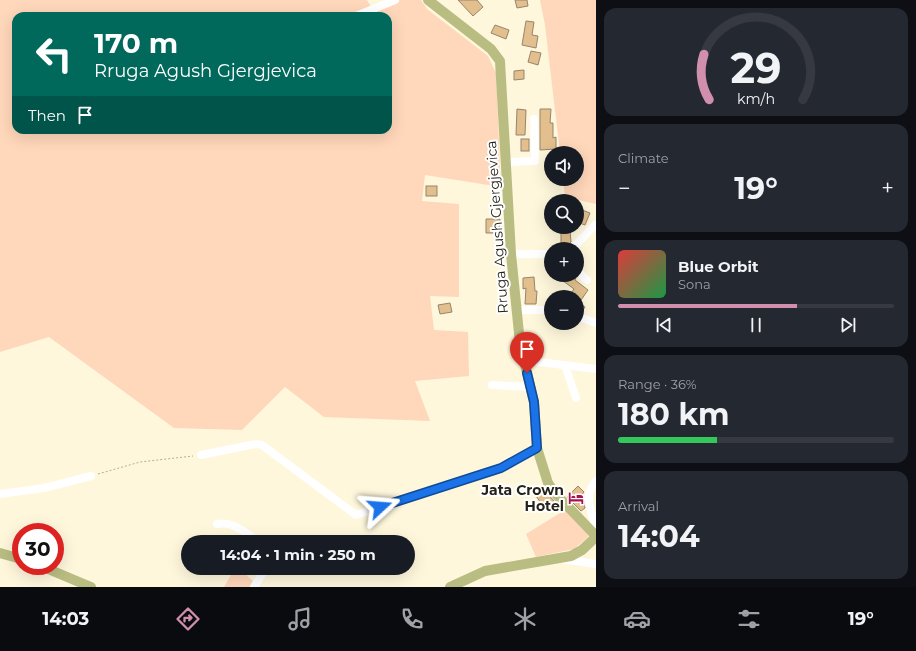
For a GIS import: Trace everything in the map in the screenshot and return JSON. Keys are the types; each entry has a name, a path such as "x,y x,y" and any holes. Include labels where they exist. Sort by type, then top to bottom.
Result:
{"main road":[{"name":"Rruga Agush Gjergjevica","path":"428,0 491,49 498,57 501,68 511,254 518,310 520,343 534,402 537,448 548,483 554,492 596,537"},
{"path":"450,587 485,571 562,558 577,553 596,537"},
{"path":"0,553 12,556"},
{"path":"62,575 91,587"}],"street":[{"path":"366,12 395,0"},
{"path":"507,162 535,161 534,119"},
{"path":"579,242 595,225"},
{"path":"511,254 544,254"},
{"path":"584,277 587,280"},
{"path":"518,310 544,310"},
{"path":"584,319 596,323"},
{"path":"523,360 596,369"},
{"path":"565,365 576,398"},
{"path":"492,385 530,387"},
{"path":"201,454 256,444 262,445 356,515 501,468 537,448"},
{"path":"0,494 44,488 91,476"},
{"path":"596,481 591,487 588,496 596,532"},
{"path":"217,524 223,523 234,527 247,535"},
{"path":"562,558 596,564"},
{"path":"254,587 262,575"}],"path":[{"path":"91,476 140,462 201,454"}],"shaded area":[{"path":"0,0 367,0 371,7 387,0 421,0 427,9 488,56 496,73 501,187 425,175 422,201 459,204 459,297 430,296 434,330 468,332 469,376 415,381 430,421 324,417 285,387 242,430 174,428 49,337 0,352"},
{"path":"540,0 596,0 596,204 584,201 584,194 565,194 564,186 584,186 584,146 559,146 545,25"},
{"path":"565,510 588,535 588,537 574,549 536,557 526,534"},
{"path":"231,575 246,575 254,582 252,587 224,587"}],"building":[{"path":"458,0 477,0 483,7 473,16"},
{"path":"515,0 527,0 528,6 517,8"},
{"path":"526,21 534,22 532,35 538,36 536,48 522,45"},
{"path":"495,25 509,30 506,39 491,33"},
{"path":"531,51 541,53 538,65 528,62"},
{"path":"524,70 524,79 514,80 514,71"},
{"path":"517,109 526,110 525,135 516,135"},
{"path":"540,109 551,109 550,123 553,123 553,138 556,137 556,146 544,146 544,150 540,150"},
{"path":"521,139 529,139 529,151 521,151"},
{"path":"426,186 437,186 437,196 426,196"},
{"path":"584,211 590,213 584,225"},
{"path":"486,219 500,219 499,233 486,233"},
{"path":"561,234 570,234 571,242 561,242"},
{"path":"534,277 535,291 537,291 536,304 525,304 526,288 523,289 523,278"},
{"path":"564,282 578,282 588,290 584,296 584,290 573,290 574,289"},
{"path":"450,303 452,312 440,314 438,305"},
{"name":"Jata Crown Hotel","path":"578,486 584,492 581,496 583,498 585,508 581,511 567,497"},
{"path":"545,491 555,502 545,509 536,496"}],"place":[{"name":"Jata Crown Hotel","path":"576,498"}],"route":[{"path":"380,507 501,468 537,448 534,402 527,373"}]}
